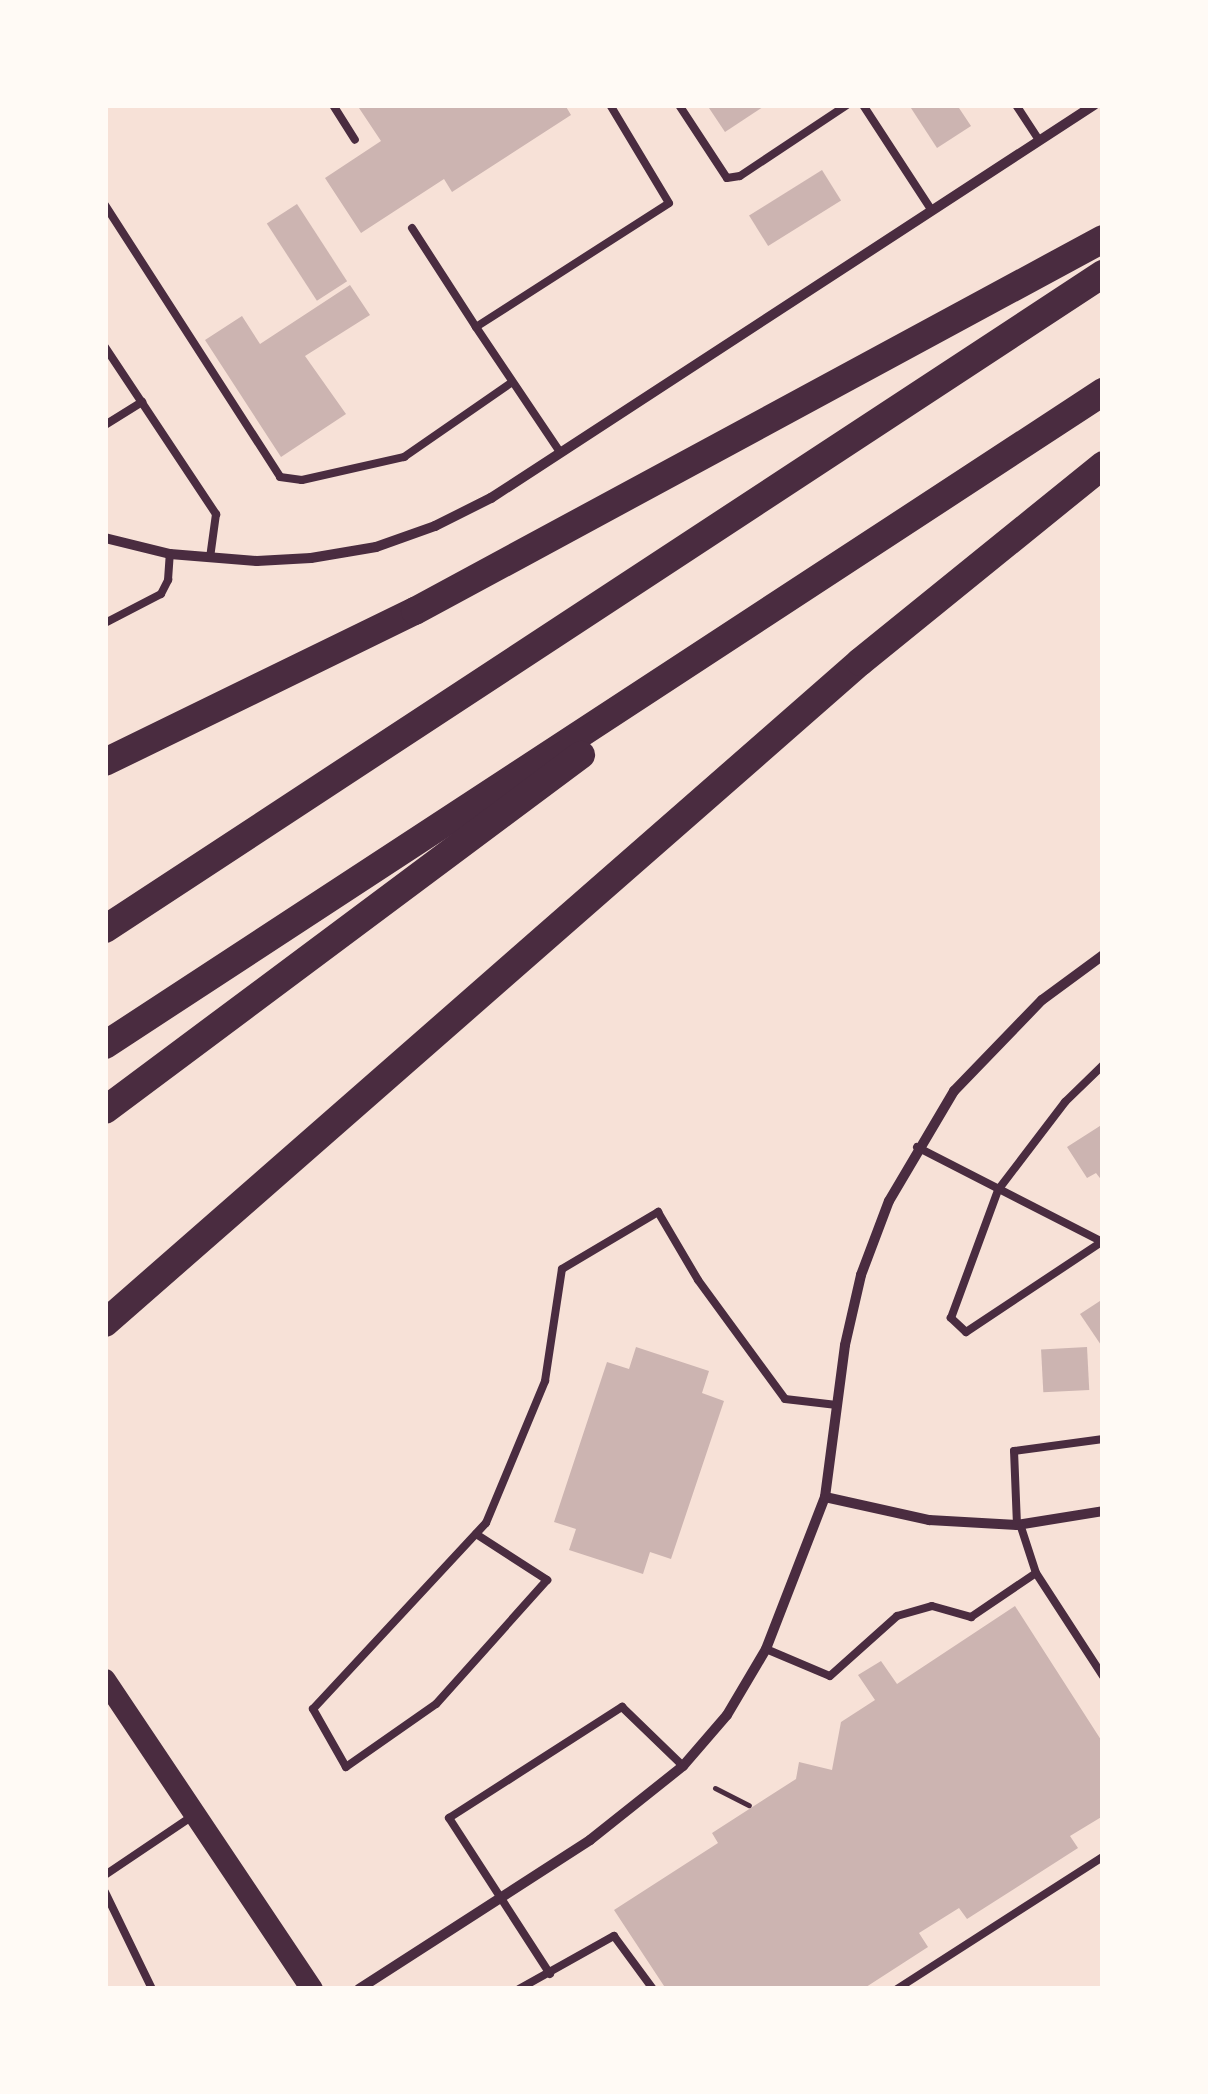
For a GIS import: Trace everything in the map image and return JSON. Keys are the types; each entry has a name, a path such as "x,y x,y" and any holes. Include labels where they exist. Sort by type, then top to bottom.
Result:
{"highway":[{"path":"105,762 414,612 1103,238"},
{"path":"105,928 1103,274"},
{"path":"105,1045 1103,392"},
{"path":"105,1323 860,662 1103,465"},
{"path":"105,1110 466,843 748,626"}],"main road":[{"path":"105,1680 312,1989"}],"street":[{"path":"105,538 170,554 210,558 311,558 376,547 491,498 1094,105"},
{"path":"359,1989 590,1840 683,1766 727,1716 766,1649 825,1496 861,1275 888,1201 954,1091 1042,1000 1103,955"},
{"path":"825,1496 929,1520 1018,1524 1103,1511"}],"lane":[{"path":"332,105 355,140"},
{"path":"476,327 669,203 610,105"},
{"path":"680,105 727,178 740,176 847,105"},
{"path":"863,105 932,211"},
{"path":"1016,105 1039,140"},
{"path":"105,204 280,476 302,480 404,457 511,383"},
{"path":"412,228 560,452"},
{"path":"105,347 216,514 210,558"},
{"path":"105,425 142,402"},
{"path":"105,624 160,594 168,580 170,554"},
{"path":"917,1147 998,1190 1102,1242 966,1332 950,1318 998,1190 1065,1102 1103,1065"},
{"path":"476,1534 547,1580 436,1704 346,1767 313,1709 486,1523 545,1380 562,1269 658,1212 710,1296 785,1399 837,1405"},
{"path":"1103,1440 1014,1452 1018,1524 1036,1573 1103,1676"},
{"path":"766,1649 830,1676 896,1616 932,1606 971,1617 1036,1573"},
{"path":"550,1974 448,1818 622,1707 683,1766"},
{"path":"105,1875 194,1814"},
{"path":"897,1989 1103,1856"},
{"path":"105,1892 126,1944 152,1989"},
{"path":"518,1989 614,1936 653,1989"}],"path":[{"path":"715,1788 749,1804"}],"building":[{"path":"357,105 565,105 571,115 452,192 444,179 361,233 325,178 381,141"},
{"path":"707,105 766,105 725,132"},
{"path":"909,105 957,105 971,126 937,148"},
{"path":"822,170 841,201 768,246 749,216"},
{"path":"297,204 347,281 317,301 267,224"},
{"path":"350,285 370,315 305,356 346,414 281,457 205,340 242,316 260,344"},
{"path":"1103,1124 1103,1182 1096,1173 1087,1178 1067,1147"},
{"path":"1103,1299 1103,1348 1080,1314"},
{"path":"636,1347 709,1371 702,1393 724,1401 671,1559 650,1552 643,1574 569,1550 576,1529 554,1522 607,1362 629,1369"},
{"path":"1087,1347 1089,1390 1043,1392 1041,1349"},
{"path":"1015,1606 1103,1743 1103,1816 1070,1836 1078,1848 967,1919 959,1908 919,1933 928,1947 863,1989 666,1989 614,1910 718,1843 712,1833 796,1779 799,1762 832,1770 841,1722 875,1700 858,1675 881,1661 897,1684"}]}
